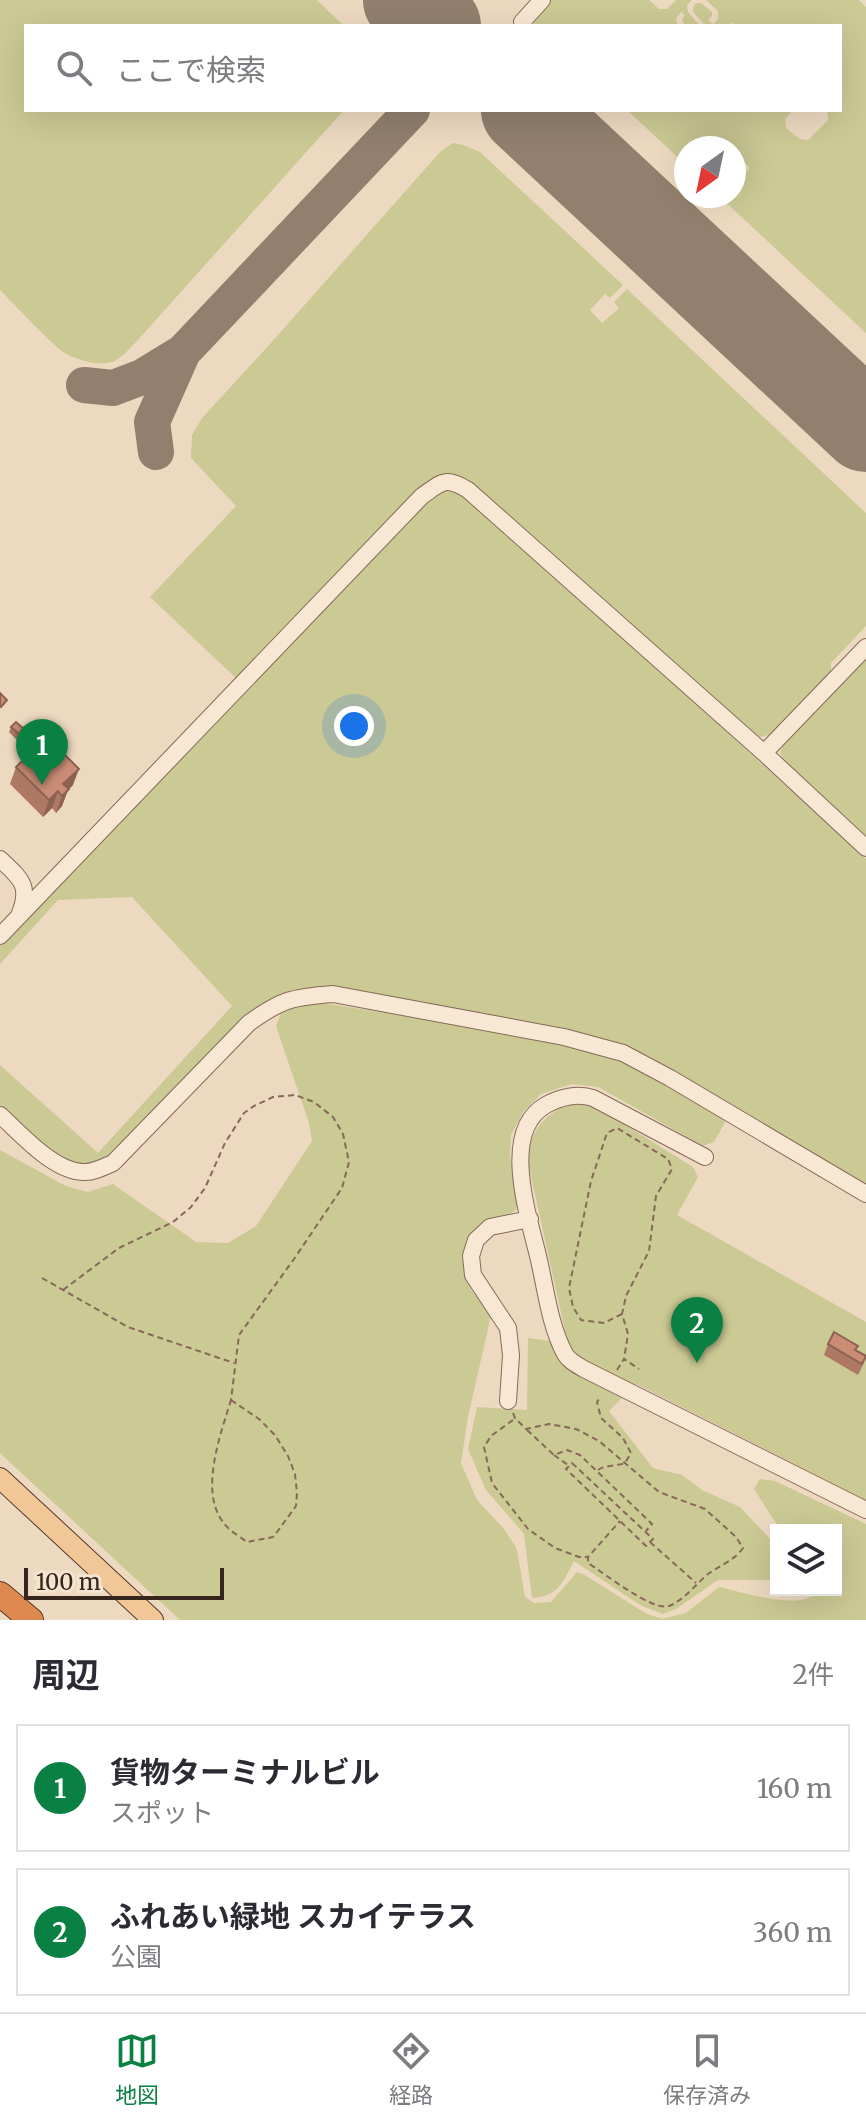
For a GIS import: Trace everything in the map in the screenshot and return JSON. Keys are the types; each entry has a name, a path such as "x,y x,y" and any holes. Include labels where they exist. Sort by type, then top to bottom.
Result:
{"highway":[{"path":"0,1594 31,1620"},
{"path":"0,1614 8,1620"}],"main road":[{"path":"0,1478 153,1620"}],"street":[{"path":"522,22 542,0"},
{"path":"0,936 422,496 441,483 454,482 468,490 764,753 866,848"},
{"path":"764,753 866,647"},
{"path":"0,859 23,885 26,898 19,915"},
{"path":"0,1115 45,1156 65,1167 84,1173 102,1168 113,1163 249,1023 273,1005 299,996 333,994 564,1037 623,1053 866,1194"},
{"path":"705,1157 583,1095 555,1100 536,1111 522,1135 519,1160 555,1332 567,1358 866,1510"},
{"path":"508,1401 511,1355 508,1328 473,1275 471,1256 476,1240 490,1227 530,1219"}],"path":[{"path":"63,1290 119,1248 173,1222 191,1207 205,1188 225,1143 244,1113 273,1097 295,1095 314,1102 333,1117 343,1134 349,1162 342,1188 239,1335 231,1400 217,1447 211,1494 223,1524 247,1542 273,1537 296,1506 295,1474 275,1435 259,1419 231,1400"},
{"path":"597,1471 602,1467 625,1463 631,1453 623,1438 601,1418 597,1402 624,1359 628,1334 622,1314 626,1296 649,1251 656,1196 672,1169 668,1159 617,1128 607,1133 591,1181 569,1288 573,1307 581,1320 604,1323 622,1314"},
{"path":"42,1278 128,1327 235,1364"},
{"path":"624,1359 639,1369"},
{"path":"508,1401 515,1418 569,1466"},
{"path":"515,1418 491,1436 484,1447 492,1483 528,1529 555,1548 588,1557"},
{"path":"526,1429 549,1424 576,1429 599,1441 659,1492 705,1509 736,1537 743,1548 737,1557 667,1607 654,1606 588,1563 588,1557 620,1521"},
{"path":"554,1455 567,1450 580,1455 652,1524 645,1532"},
{"path":"572,1463 653,1539 646,1546 566,1469 569,1466 572,1463"},
{"path":"650,1542 697,1584"}],"shaded area":[{"path":"0,0 317,0 342,24 24,24 24,112 342,112 136,342 112,362 87,362 63,352 0,290"},
{"path":"551,0 649,0 659,9 667,9 676,0 692,0 687,5 688,12 698,24 684,24 682,19 685,15 681,12 676,18 678,24 535,24 532,21"},
{"path":"706,0 859,0 866,7 866,333 732,208 746,208 746,172 750,168 746,164 746,136 674,136 674,154 629,112 791,112 785,119 786,128 800,139 808,140 828,120 827,112 842,112 842,24 713,24 718,19 718,11"},
{"path":"701,3 712,12 708,20 713,24 704,24 693,12 693,7"},
{"path":"453,143 480,152 623,285 610,298 605,294 590,310 602,323 619,308 614,302 627,289 866,513 866,626 831,663 831,673 773,734 760,737 748,730 468,479 453,476 238,680 150,597 236,506 191,458 192,435 202,418 440,152"},
{"path":"460,489 866,859 866,1189 634,1053 342,989 291,990 269,1001 112,1156 94,1164 75,1166 54,1156 0,1107 0,1065 98,1153 232,1006 132,897 58,900 0,964 0,946 437,490"},
{"path":"866,654 866,839 787,766 780,753 784,742"},
{"path":"310,1001 522,1034 622,1057 719,1114 725,1122 714,1142 703,1146 598,1087 572,1084 541,1094 523,1112 511,1135 510,1157 518,1200 516,1210 471,1236 462,1255 465,1276 472,1291 492,1311 461,1463 477,1500 504,1529 517,1549 525,1597 534,1603 551,1602 577,1572 645,1613 662,1619 686,1613 719,1587 791,1601 813,1596 842,1596 842,1524 776,1524 754,1489 760,1479 775,1481 866,1524 866,1620 180,1620 0,1453 0,1150 66,1186 88,1192 113,1184 196,1242 228,1243 256,1226 312,1141 309,1123 276,1026 283,1008"},
{"path":"569,1102 598,1108 693,1167 698,1177 677,1215 866,1322 866,1500 636,1384 609,1411 653,1468 682,1475 702,1490 740,1507 770,1539 770,1580 718,1580 676,1609 663,1614 640,1605 574,1561 563,1582 554,1591 532,1598 524,1534 486,1490 468,1449 477,1407 527,1410 528,1338 550,1341 565,1331 527,1158 540,1124"}],"building":[{"path":"0,693 7,700 1,707 0,706"},
{"path":"16,722 25,730 20,735 11,727"},
{"path":"47,737 79,769 63,784 69,789 62,796 58,791 49,800 16,767"},
{"path":"834,1332 858,1346 855,1350 866,1356 862,1364 828,1344"}],"taxiway":[{"path":"409,1 421,24"},
{"path":"84,385 113,388 142,377 183,352 410,112"},
{"path":"156,452 152,422 183,352"}],"runway":[{"path":"408,0 434,24"},
{"path":"528,112 866,427"}],"place":[{"name":"貨物ターミナルビル","path":"42,785"},
{"name":"ふれあい緑地 スカイテラス","path":"697,1363"}]}
